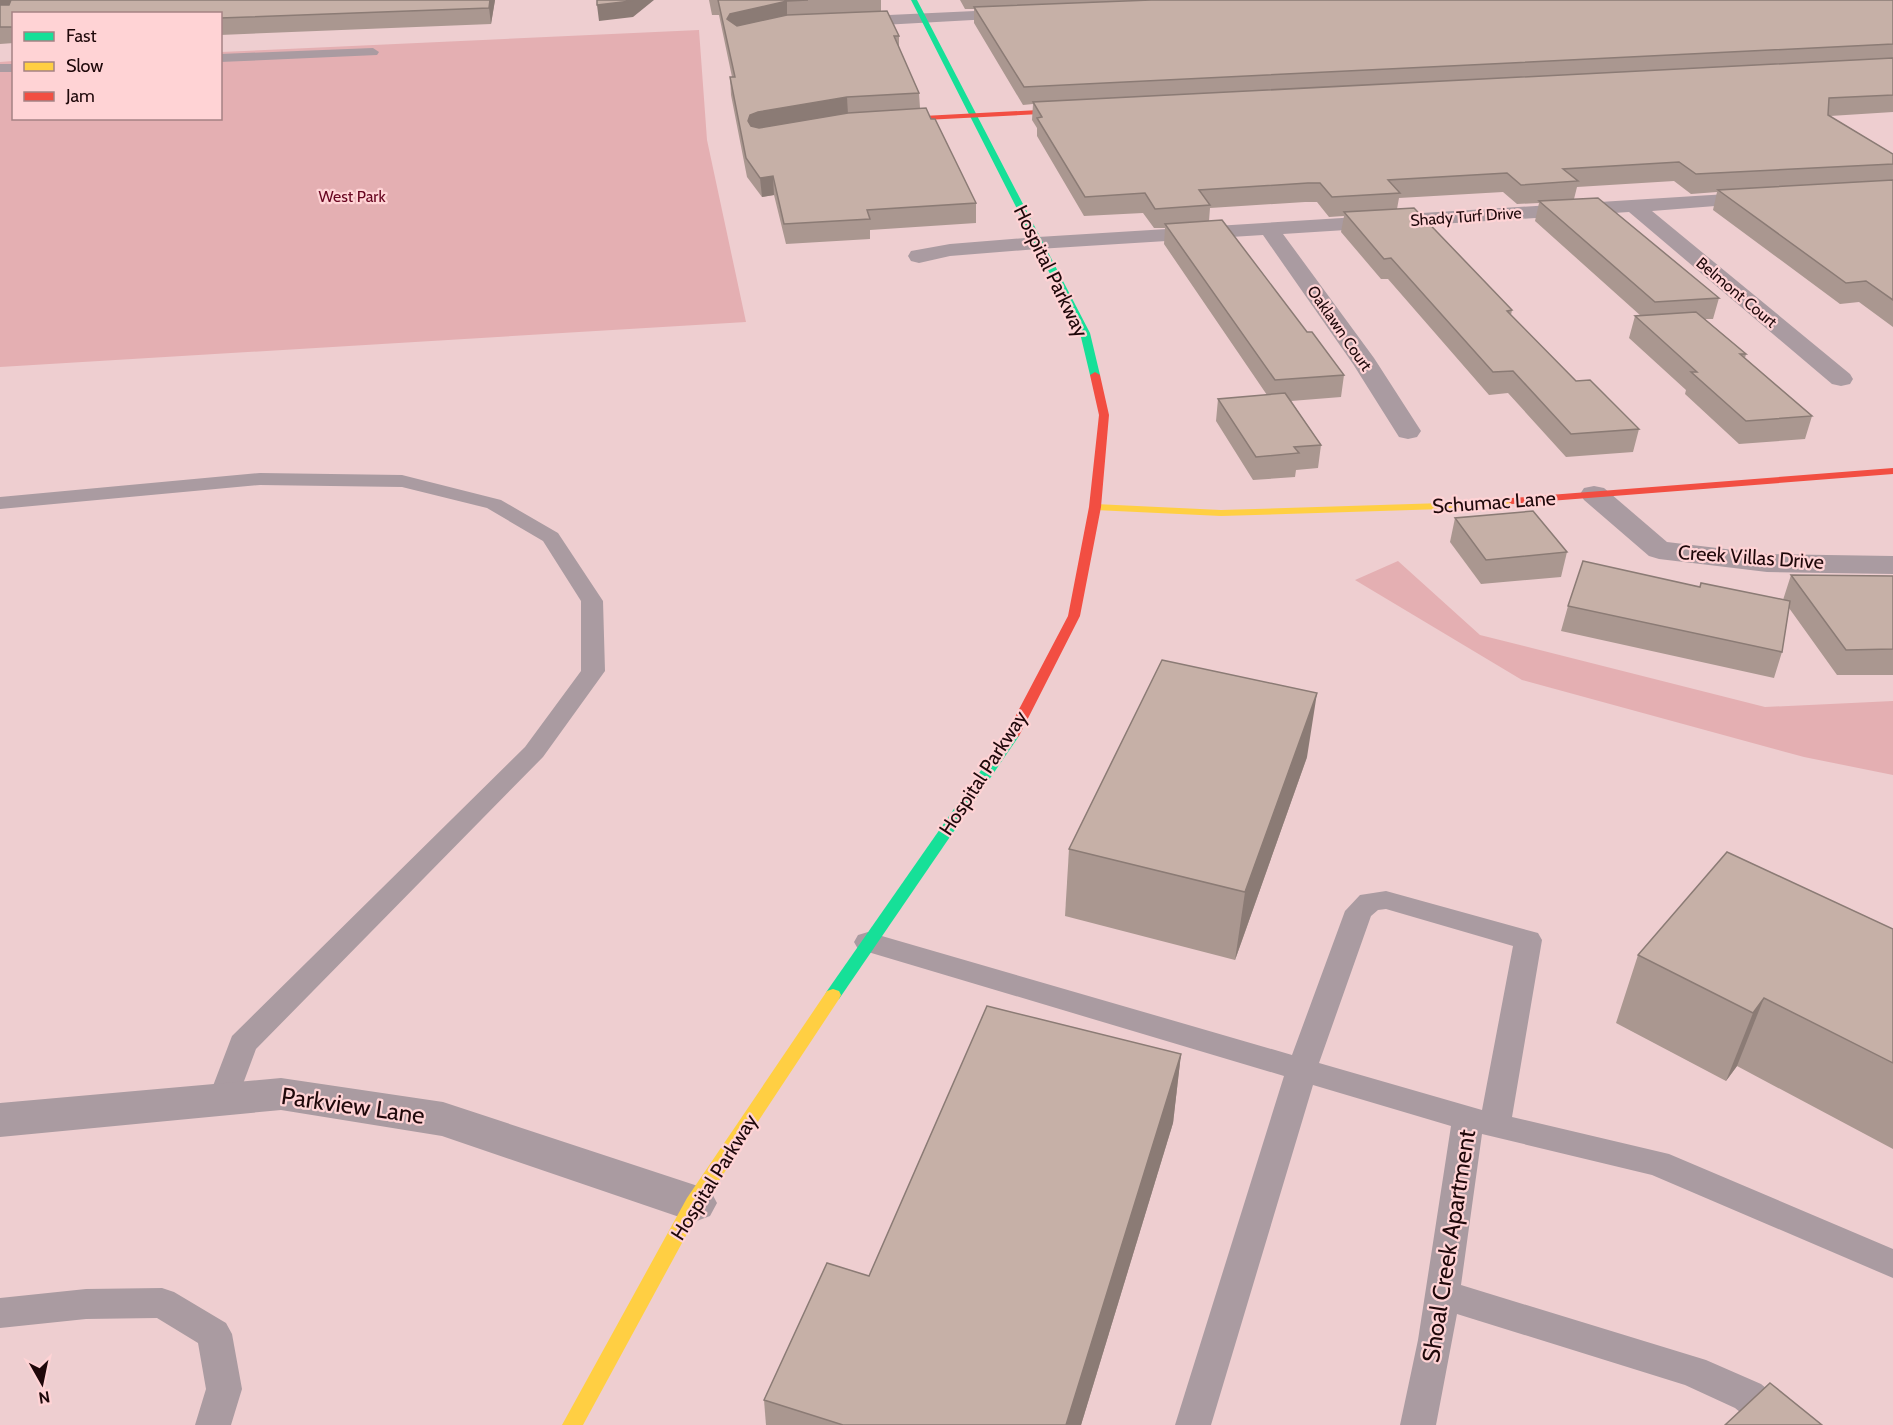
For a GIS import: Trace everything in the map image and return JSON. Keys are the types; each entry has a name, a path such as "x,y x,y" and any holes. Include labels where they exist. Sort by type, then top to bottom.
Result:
{"street":[{"name":"Hospital Parkway","path":"572,1425 694,1203 868,942 1013,735 1074,616 1095,507 1104,415 1085,333 914,0"},
{"path":"833,22 1040,13"},
{"path":"871,121 1092,109"},
{"name":"Shady Turf Drive","path":"919,256 950,250 1038,243 1775,197"},
{"name":"Belmont Court","path":"1634,205 1841,379"},
{"name":"Oaklawn Court","path":"1268,228 1365,363 1408,431"},
{"name":"Schumac Lane","path":"1095,507 1221,513 1334,511 1443,506 1893,471"},
{"name":"Creek Villas Drive","path":"1594,494 1659,550 1767,563 1893,565"},
{"name":"Parkview Lane","path":"0,1120 281,1094 442,1119 694,1203"}],"lane":[{"path":"222,58 374,52"},
{"path":"0,503 260,479 402,481 494,504 551,537 592,601 593,671 534,752 243,1044 223,1099"},
{"path":"868,942 1302,1069 1482,1122 1528,940 1386,900 1370,902 1359,911 1302,1069 1193,1425"},
{"name":"Shoal Creek Apartment","path":"1418,1425 1436,1340 1442,1294 1482,1122 1658,1162 1893,1264"},
{"path":"1442,1294 1693,1371 1748,1396 1783,1425"},
{"path":"0,1313 86,1304 162,1303 214,1334 224,1389 213,1425"}],"green space":[{"name":"West Park","path":"699,30 707,140 746,322 0,367 0,62 12,61 12,120 222,120 222,52"},
{"path":"1398,561 1480,635 1765,707 1893,701 1893,775 1804,757 1522,680 1355,580"}],"building":[{"path":"11,0 490,0 489,8 222,18 222,12 12,12 12,27 0,27 0,5 9,5"},
{"path":"597,0 633,0 597,5"},
{"path":"718,0 808,0 787,1 730,14 727,19 737,26 787,15 887,11 899,36 894,36 919,93 847,97 758,112 750,115 748,121 751,126 759,128 848,113 926,108 931,119 935,119 976,203 867,210 870,219 784,224 773,176 760,178 746,158 730,77 735,77"},
{"path":"1151,0 1893,0 1893,44 1024,87 974,7"},
{"path":"1893,58 1893,95 1829,98 1828,115 1893,154 1893,164 1696,174 1679,162 1563,169 1578,181 1521,185 1507,173 1388,180 1400,193 1332,197 1320,183 1308,183 1199,190 1210,205 1155,209 1145,193 1085,197 1037,118 1042,117 1033,102"},
{"path":"1893,180 1893,300 1866,281 1846,283 1718,190"},
{"path":"1598,198 1719,298 1655,302 1539,201"},
{"path":"1414,208 1512,310 1507,311 1576,381 1590,380 1639,429 1571,434 1513,371 1493,372 1391,258 1384,259 1344,212"},
{"path":"1222,220 1307,332 1312,332 1344,375 1275,380 1165,224"},
{"path":"1696,312 1746,354 1740,354 1812,416 1746,421 1691,372 1697,372 1635,316"},
{"path":"1285,393 1321,445 1294,447 1299,453 1256,457 1218,399"},
{"path":"1533,511 1567,552 1486,560 1455,518"},
{"path":"1583,561 1700,587 1701,583 1790,601 1782,652 1568,606"},
{"path":"1791,575 1893,576 1893,649 1846,650"},
{"path":"1162,660 1317,693 1245,892 1069,849"},
{"path":"1727,852 1893,929 1893,1063 1764,998 1753,1013 1638,955"},
{"path":"987,1006 1181,1054 1066,1425 843,1425 764,1400 827,1263 869,1276"},
{"path":"1770,1383 1822,1425 1725,1425"}],"traffic: fast":[{"path":"914,0 1085,333 1095,375"},
{"path":"833,995 1012,736"}],"traffic: slow":[{"path":"1095,507 1221,513 1443,506 1512,501"},
{"path":"572,1425 694,1203 833,995"}],"traffic: jam":[{"path":"885,120 1076,110"},
{"path":"1012,736 1074,616 1095,507 1104,415 1095,375"},
{"path":"1512,501 1893,471"}]}
